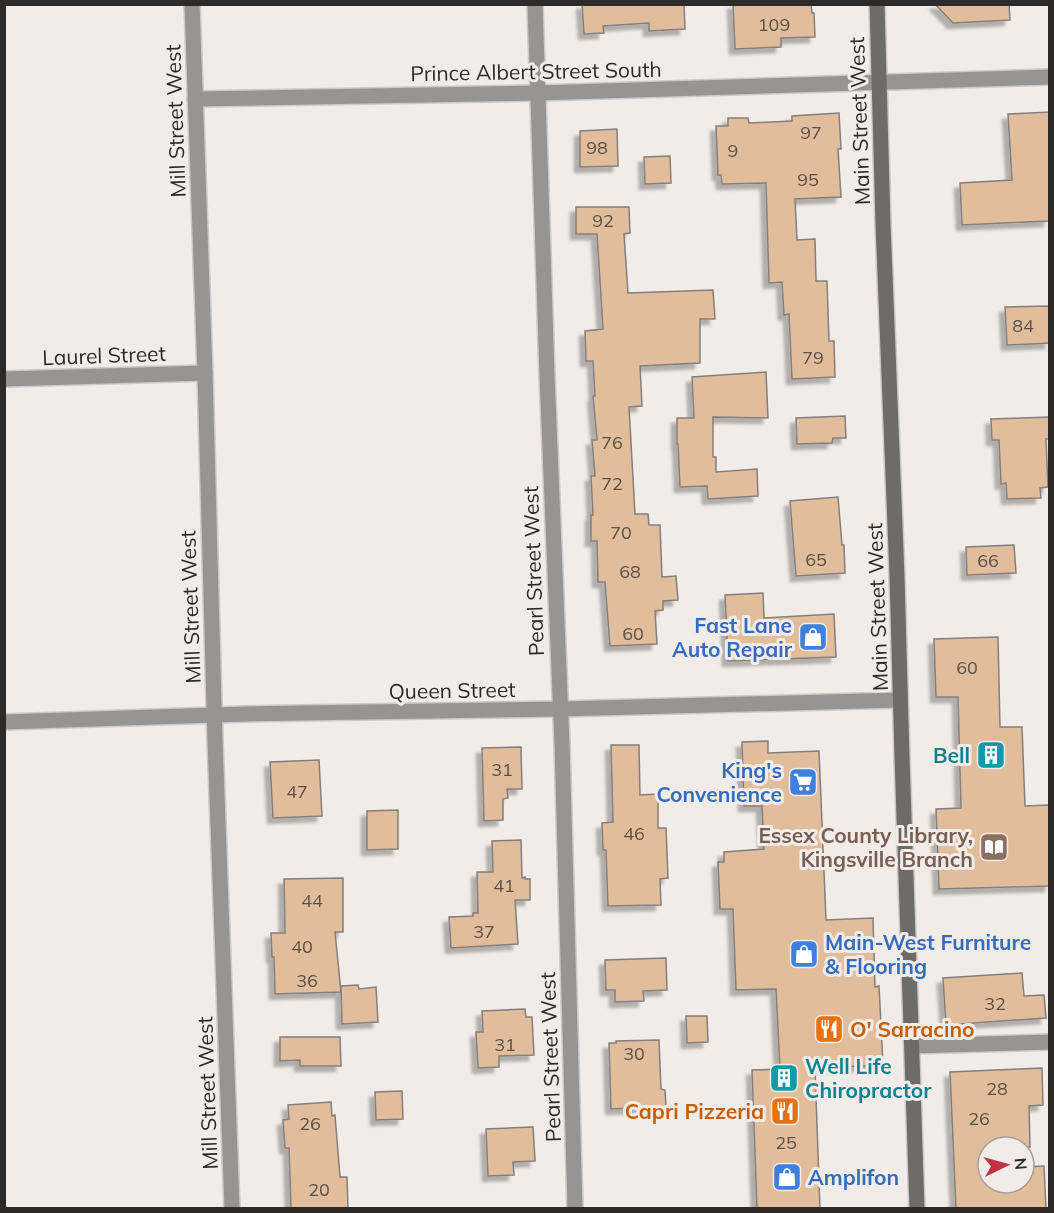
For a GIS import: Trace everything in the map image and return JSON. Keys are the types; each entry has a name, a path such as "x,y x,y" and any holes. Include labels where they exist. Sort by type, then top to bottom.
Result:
{"main road":[{"name":"Main Street West","path":"877,4 917,1209"}],"street":[{"name":"Mill Street West","path":"192,4 232,1209"},
{"name":"Pearl Street West","path":"535,4 561,709 575,1209"},
{"name":"Prince Albert Street South","path":"195,99 538,93 1050,77"},
{"name":"Laurel Street","path":"4,379 205,373"},
{"name":"Queen Street","path":"4,722 900,700"},
{"path":"912,1046 1050,1042"}],"building":[{"path":"582,4 684,4 685,29 649,31 649,23 603,26 604,33 584,34"},
{"path":"733,4 811,4 812,13 814,13 815,37 781,38 781,47 735,49"},
{"path":"935,4 1009,4 1010,20 953,23"},
{"path":"1050,112 1049,221 962,225 960,183 1012,180 1008,114"},
{"path":"839,113 841,149 838,149 841,197 795,199 797,240 815,239 816,281 827,281 829,341 834,341 835,377 792,379 789,314 784,315 782,282 769,283 766,183 722,184 721,175 718,175 716,126 728,126 728,118 748,118 749,123 792,121 792,116"},
{"path":"617,129 618,166 580,167 580,131"},
{"path":"670,156 671,183 645,184 644,157"},
{"path":"576,207 629,207 630,233 624,234 628,293 713,290 715,319 700,319 700,363 640,366 642,406 629,407 635,514 648,514 649,525 660,525 662,577 676,576 678,600 663,601 663,610 655,611 657,644 610,646 605,582 598,582 597,541 591,541 591,515 593,515 591,476 595,476 592,440 597,440 593,396 595,396 593,361 586,361 585,331 603,329 597,234 576,234"},
{"path":"1050,306 1050,343 1007,345 1005,307"},
{"path":"766,372 768,418 713,417 713,457 716,457 716,472 757,469 758,496 708,499 707,486 680,487 677,418 694,418 692,377"},
{"path":"845,416 846,438 833,438 832,443 797,444 796,418"},
{"path":"1050,417 1050,439 1046,439 1048,487 1040,488 1041,498 1007,499 1006,483 1001,484 999,440 992,440 991,419"},
{"path":"838,497 845,573 796,576 790,501"},
{"path":"1014,545 1016,573 967,575 966,547"},
{"path":"763,593 764,618 834,614 836,657 728,661 725,595"},
{"path":"998,637 1000,727 1022,727 1025,806 1050,805 1050,886 939,889 936,809 961,808 958,697 936,697 934,639"},
{"path":"768,741 768,753 819,751 826,920 873,918 875,987 879,986 883,1065 815,1068 820,1209 757,1209 752,1070 780,1069 776,989 736,990 733,909 720,909 718,862 724,862 724,852 764,849 762,806 744,806 742,742"},
{"path":"611,745 639,745 640,795 658,794 658,828 666,828 668,878 660,879 661,905 608,906 606,850 603,850 602,823 613,822"},
{"path":"521,747 522,789 507,789 508,798 503,799 503,820 484,821 482,748"},
{"path":"319,760 322,816 273,818 270,762"},
{"path":"398,810 398,849 367,850 367,811"},
{"path":"521,840 522,878 530,879 530,900 515,900 518,944 451,948 449,917 473,916 473,913 478,913 477,872 493,872 492,841"},
{"path":"343,878 343,932 335,932 341,992 275,994 271,933 285,933 284,879"},
{"path":"666,958 667,990 643,991 644,1001 615,1002 615,990 606,990 605,960"},
{"path":"1022,973 1024,996 1044,995 1046,1018 946,1025 943,978"},
{"path":"358,985 359,989 376,987 378,1022 342,1024 341,986"},
{"path":"525,1009 526,1017 532,1017 534,1055 499,1056 499,1067 478,1068 476,1032 483,1032 482,1011"},
{"path":"686,1016 707,1016 708,1042 687,1043"},
{"path":"280,1037 340,1037 341,1066 300,1066 300,1060 280,1061"},
{"path":"659,1040 661,1089 665,1090 666,1107 611,1109 609,1043"},
{"path":"1042,1068 1043,1105 1029,1106 1030,1135 976,1135 976,1195 1036,1195 1036,1166 1044,1166 1046,1209 956,1209 950,1072"},
{"path":"402,1091 403,1119 376,1120 375,1092"},
{"path":"331,1102 332,1116 335,1115 340,1177 347,1177 348,1209 291,1209 289,1148 285,1148 283,1120 289,1119 288,1105"},
{"path":"533,1127 535,1161 513,1162 514,1175 488,1176 486,1129"}],"place":[{"name":"Fast Lane Auto Repair","path":"813,637"},
{"name":"Bell","path":"991,755"},
{"name":"King's Convenience","path":"803,782"},
{"name":"Essex County Library, Kingsville Branch","path":"994,847"},
{"name":"Main-West Furniture & Flooring","path":"804,954"},
{"name":"O' Sarracino","path":"829,1029"},
{"name":"Well Life Chiropractor","path":"784,1078"},
{"name":"Capri Pizzeria","path":"785,1111"},
{"name":"Amplifon","path":"787,1177"}]}
